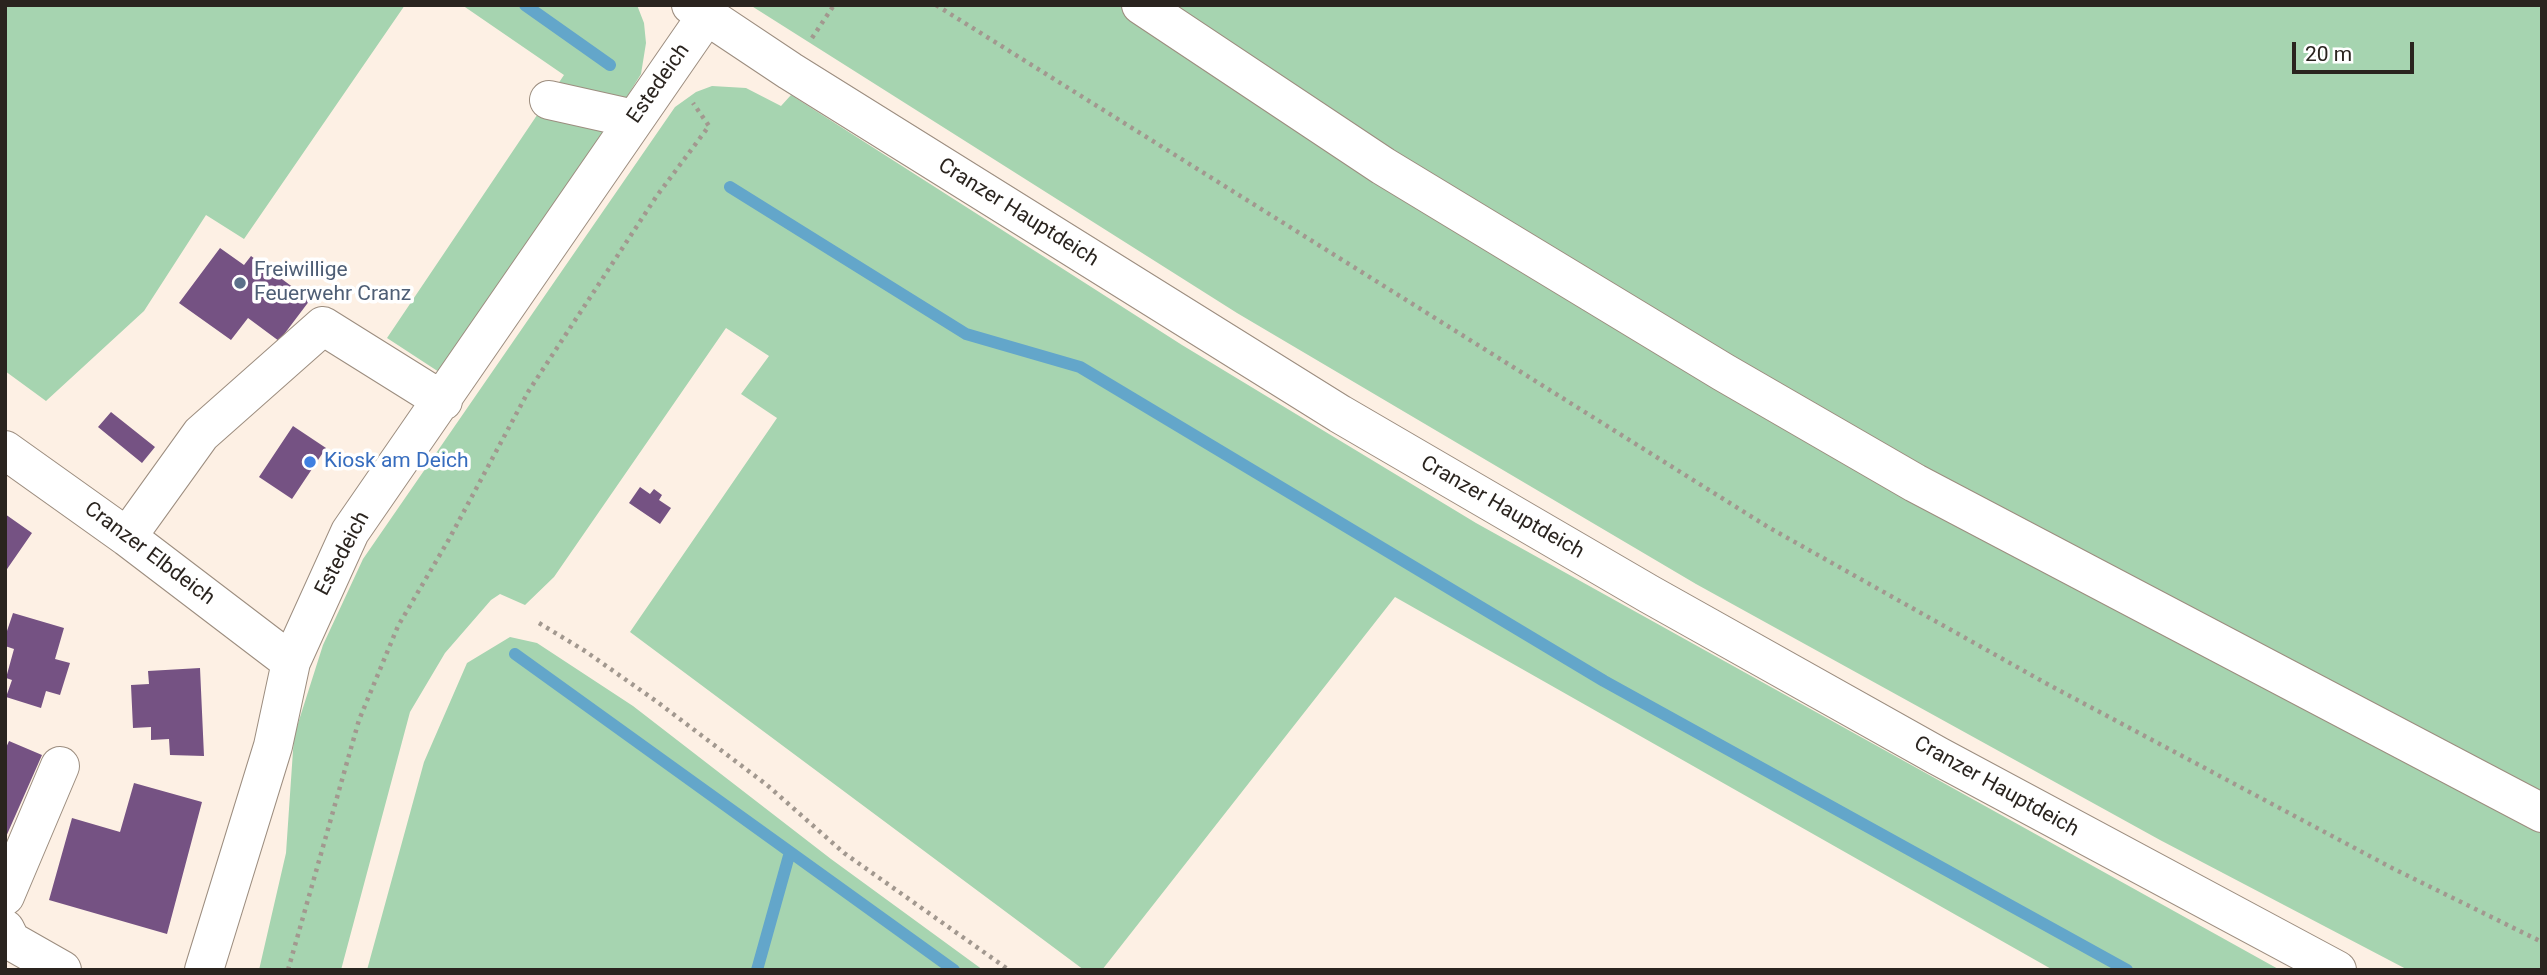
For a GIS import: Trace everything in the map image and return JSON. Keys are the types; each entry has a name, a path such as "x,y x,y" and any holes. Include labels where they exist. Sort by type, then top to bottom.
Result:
{"main road":[{"path":"1141,5 1383,166 1855,449 2065,565 2542,813"},
{"name":"Estedeich","path":"204,970 273,746 291,662 350,532 443,401 634,119 699,10"},
{"name":"Cranzer Hauptdeich","path":"699,10 790,71 1363,428 1649,594 1926,749 2337,970"},
{"path":"549,100 634,119"},
{"path":"127,537 201,434 323,326 443,401"},
{"name":"Cranzer Elbdeich","path":"5,450 127,537 291,662"},
{"path":"5,896 60,766"},
{"path":"5,929 11,941 62,970"}],"path":[{"path":"809,42 834,5"},
{"path":"936,5 1768,527 2049,685 2392,868 2542,942"},
{"path":"288,970 359,720 398,626 448,541 528,392 656,197 709,126 685,93"},
{"path":"539,623 585,651 656,701 767,785 844,853 1009,970"}],"green space":[{"path":"5,5 405,5 244,239 206,215 144,311 46,401 5,371"},
{"path":"462,5 637,5 644,23 646,43 641,74 625,100 439,372 387,338 564,75"},
{"path":"750,5 2542,5 2542,970 2408,970 2160,840 1696,584 1237,313"},
{"path":"712,86 746,88 781,106 791,95 1182,345 1476,523 2280,970 2053,970 1395,597 1102,970 1084,970 630,632 777,418 741,394 769,356 726,328 554,577 525,605 500,594 491,600 445,653 410,712 341,970 259,970 286,853 294,736 323,645 363,559 675,107 696,92"},
{"path":"510,637 537,643 633,706 831,859 983,970 367,970 424,762 467,663"}],"building":[{"name":"Freiwillige Feuerwehr Cranz","path":"220,248 244,265 251,256 310,300 279,341 248,318 231,340 179,303"},
{"path":"111,412 155,447 142,463 98,427"},
{"path":"293,426 326,448 292,499 259,477"},
{"path":"640,487 650,494 654,489 662,495 659,500 671,508 660,524 629,503"},
{"path":"5,514 32,533 5,572"},
{"path":"13,613 64,628 55,659 70,663 60,695 46,691 41,708 6,697 12,680 6,678 14,649 5,646 5,637"},
{"path":"200,668 204,756 170,755 169,739 151,740 151,727 133,728 131,685 149,684 148,671"},
{"path":"9,741 42,755 5,839 5,750"},
{"path":"134,783 202,802 167,934 49,900 72,818 120,832"}],"waterway":[{"path":"525,5 610,65"},
{"path":"730,187 966,334 1080,367 1604,681 2127,970"},
{"path":"515,654 954,970"},
{"path":"757,970 790,852"}],"place":[{"name":"Freiwillige Feuerwehr Cranz","path":"240,283"},
{"name":"Kiosk am Deich","path":"310,462"}]}
